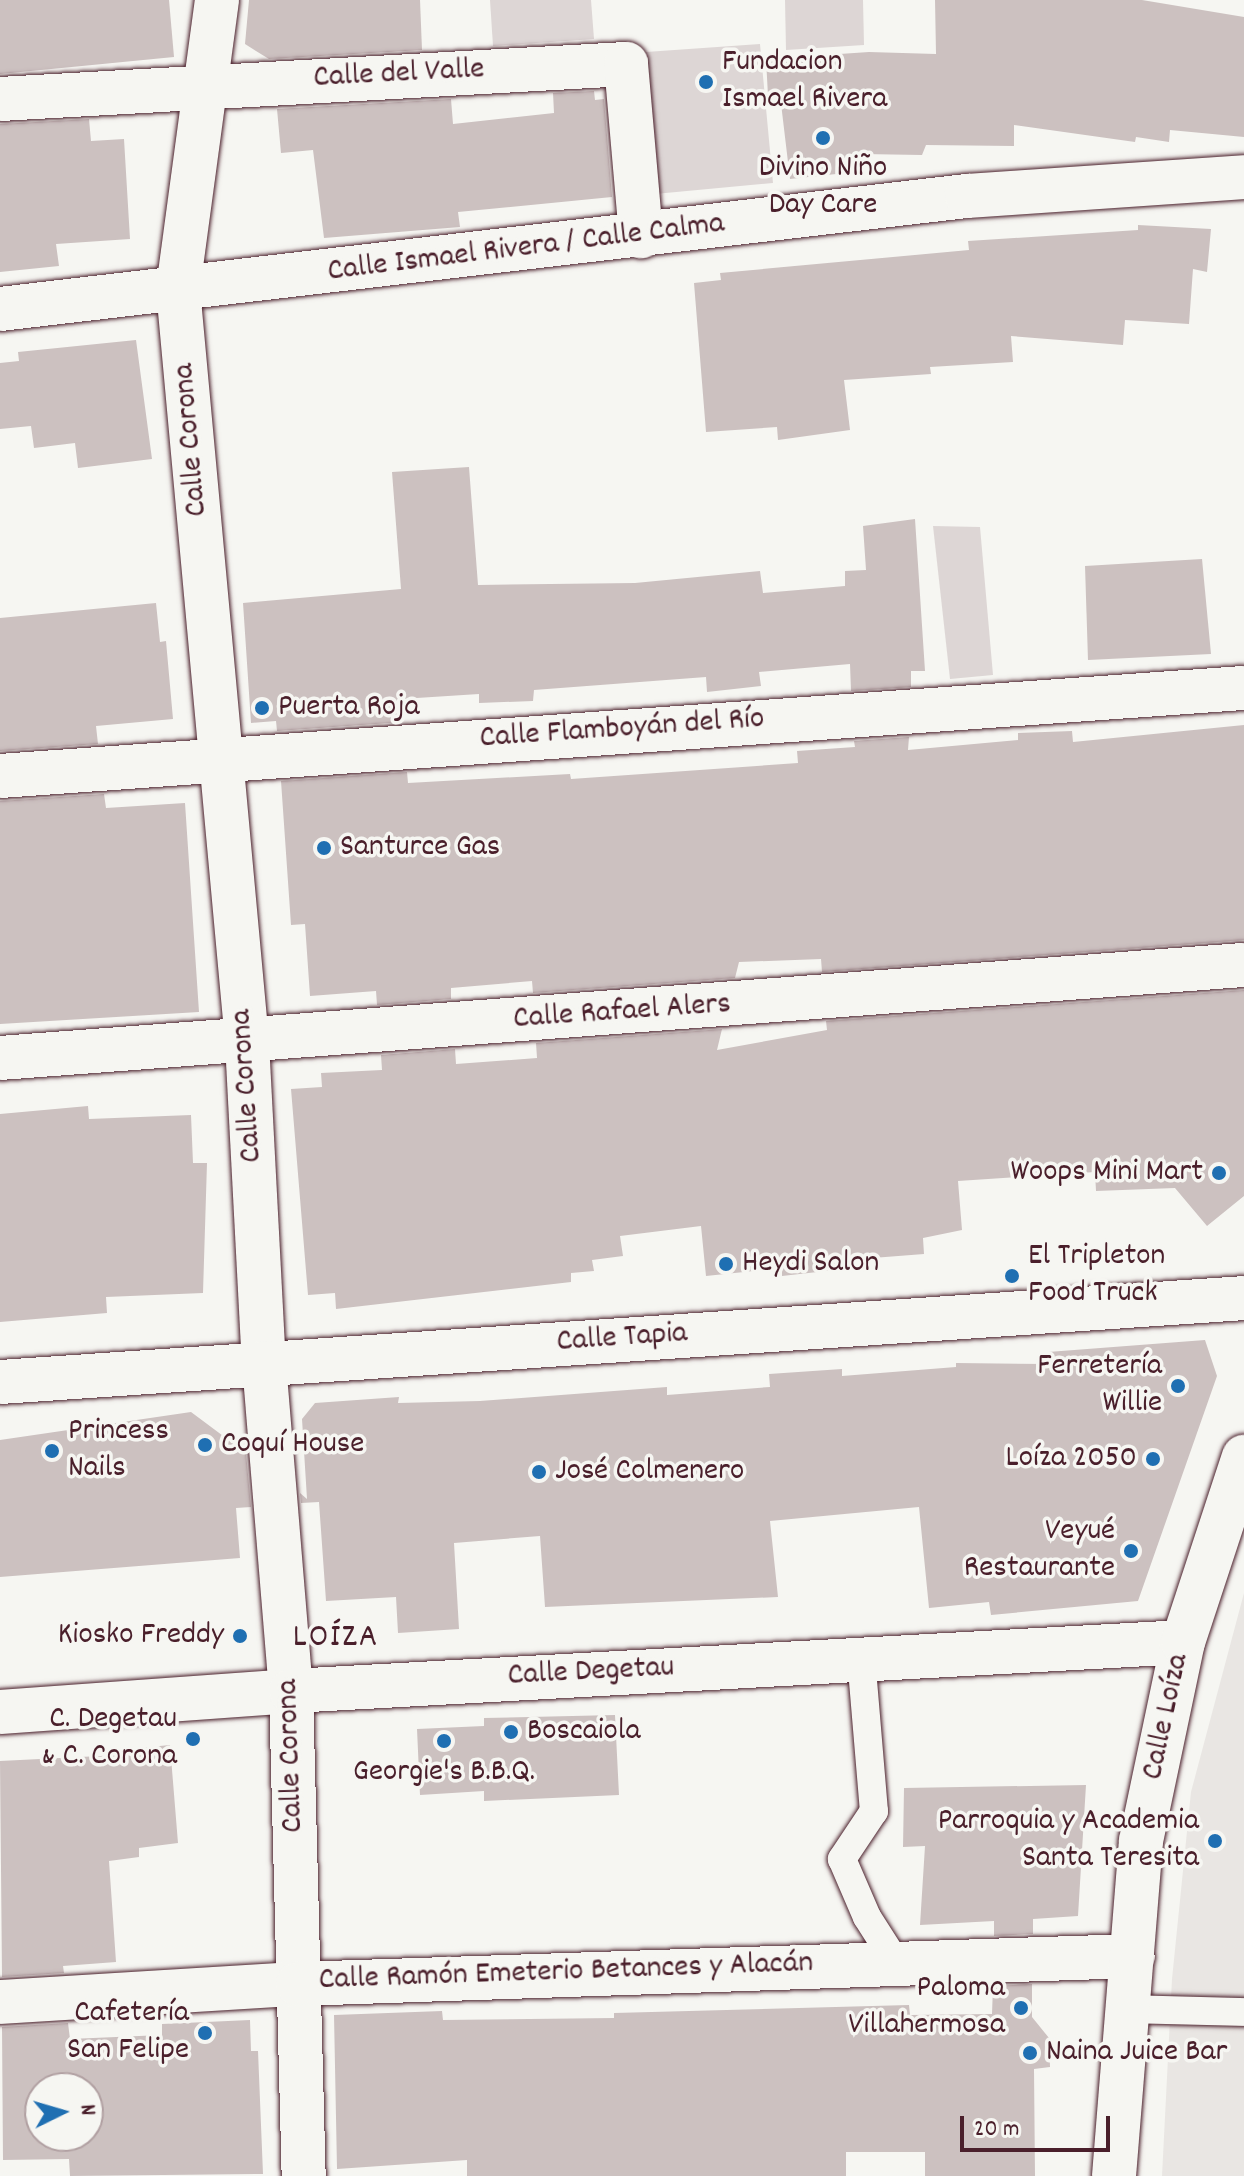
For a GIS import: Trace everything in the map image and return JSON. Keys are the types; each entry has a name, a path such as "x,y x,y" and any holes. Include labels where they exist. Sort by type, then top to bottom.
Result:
{"street":[{"name":"Calle Corona","path":"217,0 208,85 178,289 247,1042 264,1363 291,1691 304,2176"},
{"name":"Calle del Valle","path":"0,99 626,64 641,236"},
{"name":"Calle Ismael Rivera / Calle Calma","path":"0,309 967,196 1244,177"},
{"name":"Calle Flamboyán del Río","path":"0,776 1244,688"},
{"name":"Calle Rafael Alers","path":"0,1058 247,1042 1244,965"},
{"name":"Calle Tapia","path":"0,1382 1244,1298"},
{"name":"Calle Loíza","path":"1114,2176 1141,1841 1183,1642 1244,1457"},
{"name":"Calle Degetau","path":"0,1712 291,1691 861,1657 1183,1642"},
{"name":"Calle Ramón Emeterio Betances y Alacán","path":"0,2002 298,1984 895,1961 1133,1956"}],"lane":[{"path":"861,1657 874,1811 842,1859 867,1917 895,1961"},
{"path":"1129,2009 1244,2012"}],"shaded area":[{"path":"490,0 591,0 594,39 493,46"},
{"path":"785,0 863,0 864,45 786,50"},
{"path":"760,44 773,183 655,194 646,52"},
{"path":"933,526 980,527 993,675 950,679"},
{"name":"Parroquia y Academia Santa Teresita","path":"1244,1593 1244,2176 1162,2176 1172,1979 1191,1792"}],"building":[{"path":"0,0 169,0 174,57 0,74"},
{"path":"249,0 420,0 422,50 269,59 245,44"},
{"path":"935,0 1142,0 1244,17 1244,137 1170,130 1169,142 1136,137 1135,142 1014,125 1014,146 926,145 922,155 862,154 864,171 790,179 780,95 768,96 766,59 869,52 936,54"},
{"path":"594,91 595,100 604,99 612,197 458,212 460,227 324,238 313,150 281,153 277,109 451,99 453,124 554,113 553,93"},
{"path":"89,119 91,141 124,139 130,239 56,244 59,266 0,272 0,124"},
{"path":"1138,225 1211,229 1207,272 1193,269 1189,324 1125,320 1123,345 1011,336 1013,362 930,367 931,374 844,380 850,430 778,440 777,427 706,432 694,283 721,280 720,273 969,250 968,241 1138,230"},
{"path":"136,340 152,459 78,468 75,443 34,448 31,426 0,429 0,363 19,361 18,352"},
{"path":"469,467 478,585 635,583 760,571 763,593 845,586 845,571 866,570 863,526 915,519 925,671 911,671 911,687 851,691 850,664 759,672 761,686 707,692 706,677 534,690 533,701 479,703 479,694 401,699 403,722 277,731 276,721 251,723 243,603 401,589 392,472"},
{"path":"1202,559 1211,654 1088,660 1085,566"},
{"path":"156,603 160,642 166,641 173,719 96,726 98,744 0,751 0,618"},
{"path":"1244,725 1244,940 822,972 821,959 739,962 735,978 533,993 532,981 451,988 451,999 377,1005 376,991 310,996 305,924 291,925 281,781 407,772 408,783 570,774 571,779 798,763 797,751 855,747 854,741 909,737 908,750 1018,740 1018,733 1072,731 1073,742"},
{"path":"104,794 106,808 185,803 199,1012 0,1024 0,801"},
{"path":"1244,990 1244,1196 1207,1226 1175,1188 1096,1191 1095,1172 958,1181 962,1230 923,1238 924,1254 834,1261 835,1270 782,1276 782,1268 706,1276 701,1226 620,1236 623,1256 592,1260 594,1271 571,1273 571,1282 336,1309 335,1293 308,1295 291,1089 322,1087 321,1073 382,1070 381,1055 455,1049 456,1064 537,1058 536,1043 722,1029 717,1050 827,1030 826,1021"},
{"path":"88,1106 89,1119 191,1115 193,1163 207,1163 203,1293 106,1297 107,1313 0,1322 0,1114"},
{"path":"1205,1340 1217,1376 1138,1601 991,1615 989,1602 929,1608 919,1507 770,1521 778,1597 545,1607 540,1536 454,1543 459,1629 398,1633 396,1597 326,1601 319,1502 301,1503 300,1493 307,1499 302,1419 315,1403 399,1397 398,1403 480,1401 667,1387 667,1395 770,1387 769,1374 842,1369 842,1376 956,1367 956,1363 1047,1364 1048,1352"},
{"path":"191,1412 246,1453 251,1507 236,1508 240,1558 0,1577 0,1440"},
{"path":"615,1715 619,1795 484,1801 484,1791 420,1795 417,1729 484,1726 484,1718"},
{"path":"170,1745 178,1843 139,1848 139,1857 109,1861 116,1962 63,1966 64,1973 2,1977 0,1761 120,1755 119,1750"},
{"path":"1086,1785 1078,1916 1033,1919 1033,1934 994,1936 994,1921 920,1925 925,1846 903,1847 904,1788"},
{"path":"1032,1984 1032,2017 1049,2038 1050,2067 1034,2069 1035,2176 925,2176 925,2152 846,2152 846,2176 467,2176 467,2160 337,2169 334,2015 442,2011 443,2020 614,2018 614,2013 909,2005 910,2015 992,2014 993,1986"},
{"path":"250,2020 251,2051 258,2051 263,2174 70,2176 69,2159 3,2160 2,2027 68,2023 70,2039 162,2035 162,2024"}],"place":[{"name":"Fundacion Ismael Rivera","path":"706,82"},
{"name":"Divino Niño Day Care","path":"823,138"},
{"name":"Puerta Roja","path":"262,708"},
{"name":"Santurce Gas","path":"324,848"},
{"name":"Woops Mini Mart","path":"1219,1173"},
{"name":"Heydi Salon","path":"726,1264"},
{"name":"El Tripleton Food Truck","path":"1012,1276"},
{"name":"Ferretería Willie","path":"1178,1386"},
{"name":"Coquí House","path":"205,1445"},
{"name":"Princess Nails","path":"52,1451"},
{"name":"Loíza 2050","path":"1153,1459"},
{"name":"José Colmenero","path":"539,1472"},
{"name":"Veyué Restaurante","path":"1131,1551"},
{"name":"Kiosko Freddy","path":"240,1636"},
{"name":"Boscaiola","path":"511,1732"},
{"name":"C. Degetau & C. Corona","path":"193,1739"},
{"name":"Georgie's B.B.Q.","path":"444,1741"},
{"name":"Parroquia y Academia Santa Teresita","path":"1215,1841"},
{"name":"Paloma Villahermosa","path":"1021,2008"},
{"name":"Cafetería San Felipe","path":"205,2033"},
{"name":"Naina Juice Bar","path":"1030,2053"}],"district":[{"name":"LOÍZA","path":"336,1639"}]}
